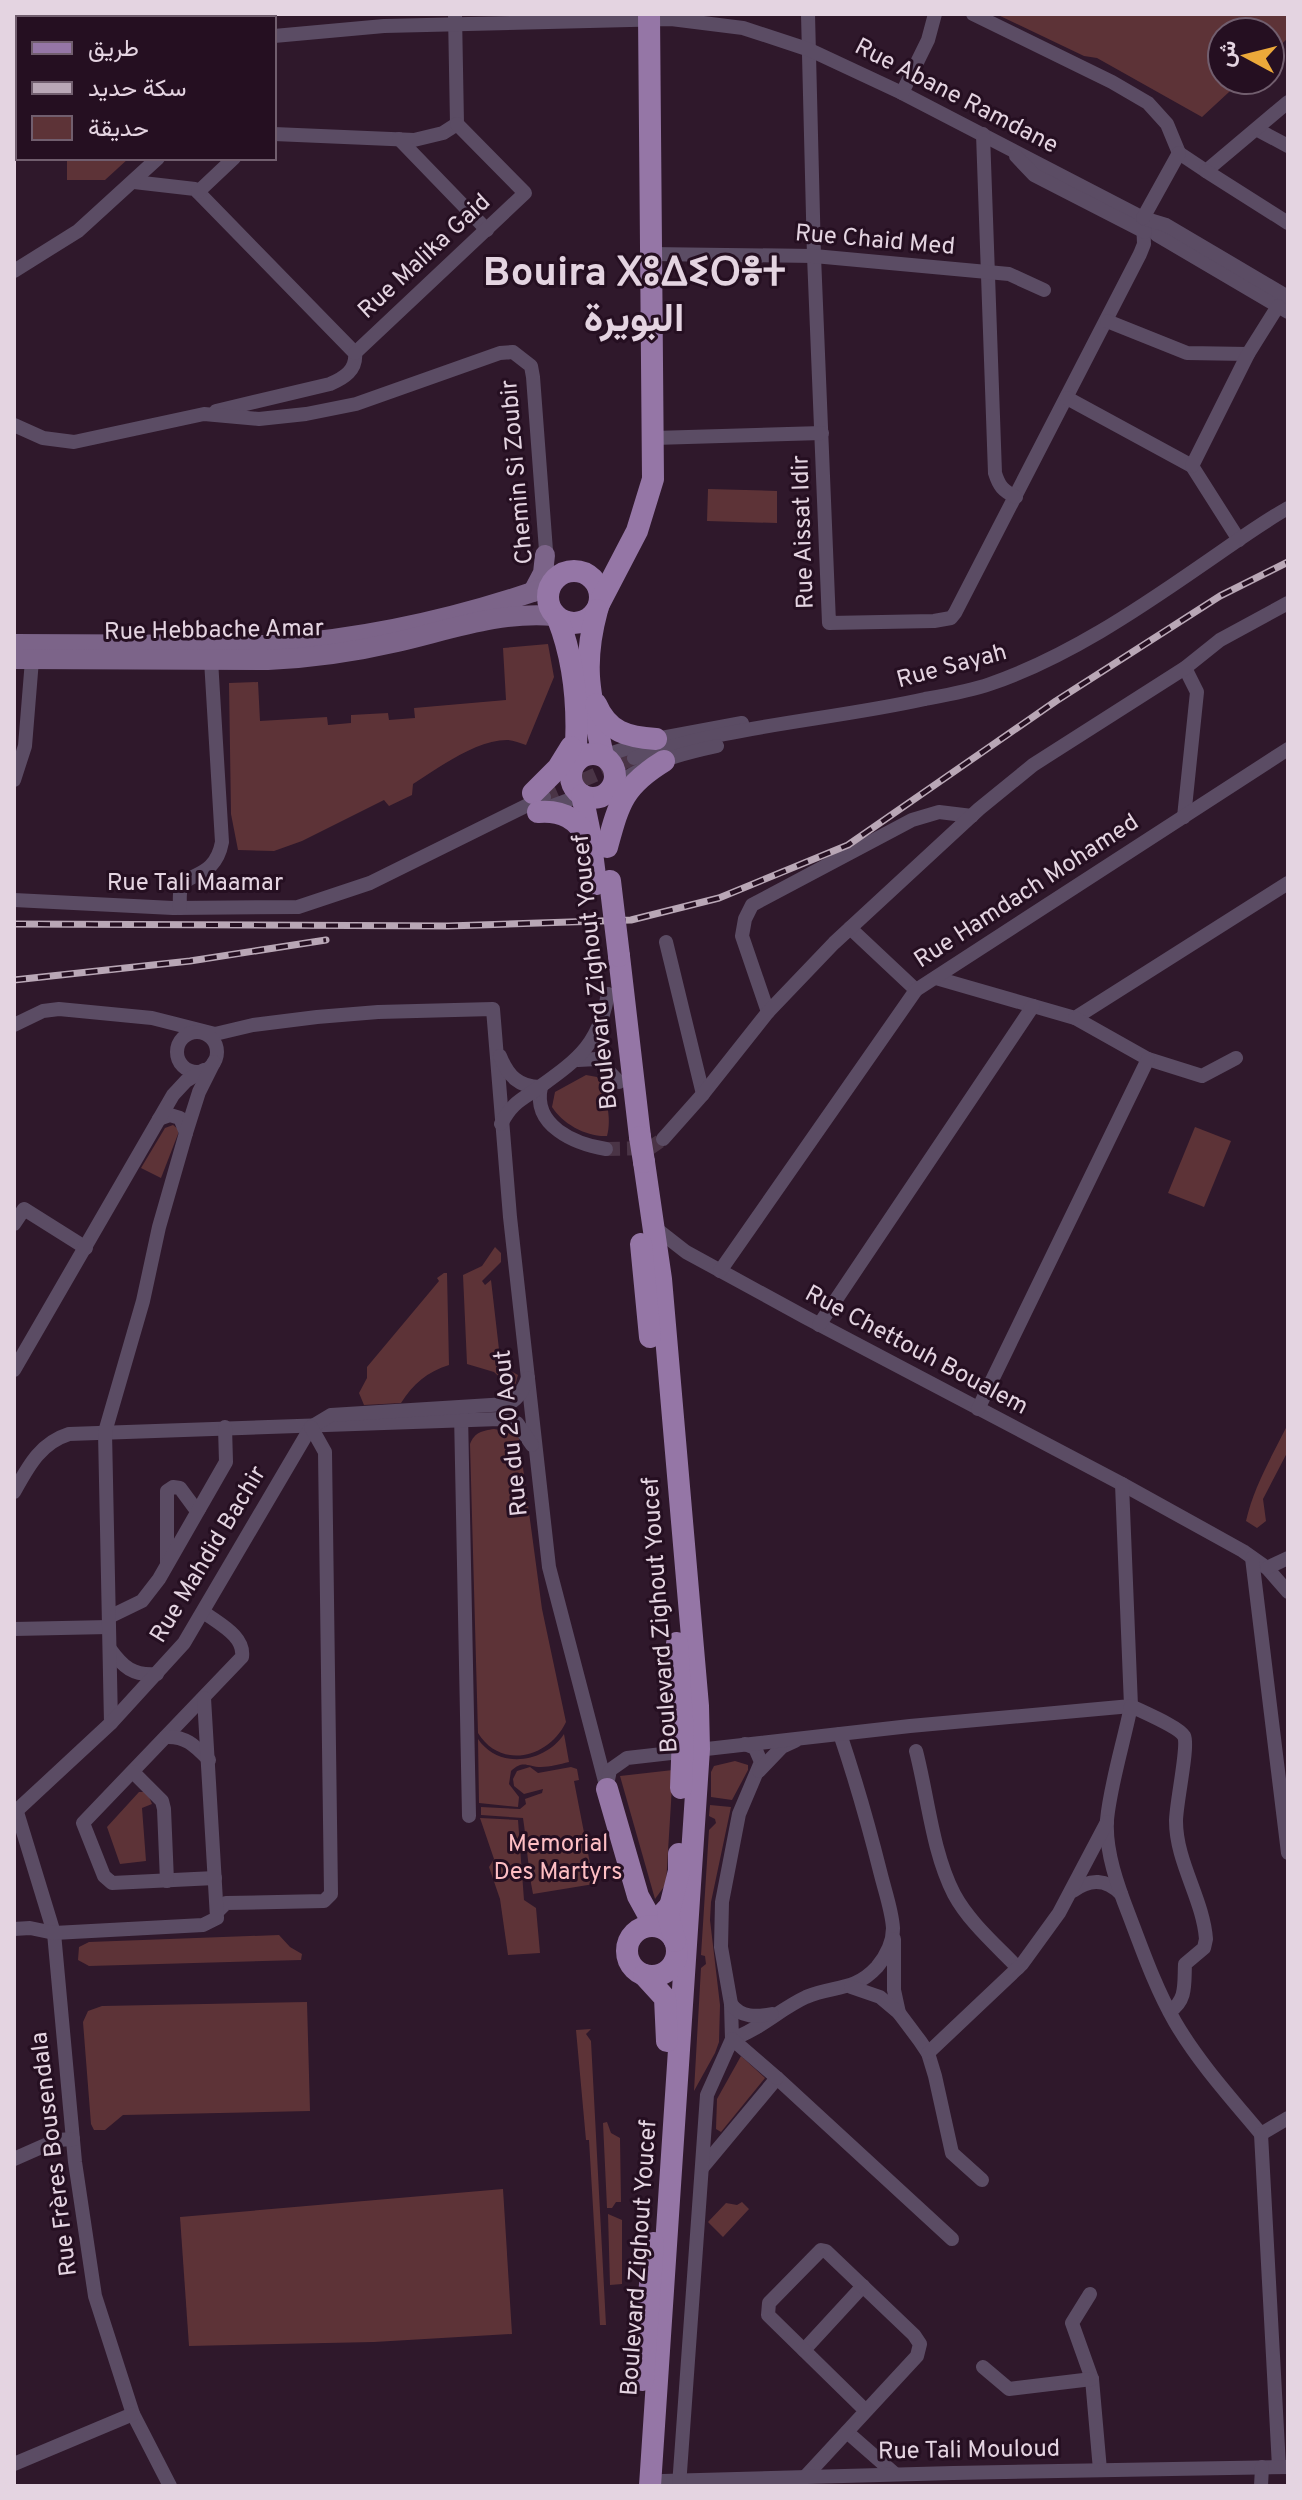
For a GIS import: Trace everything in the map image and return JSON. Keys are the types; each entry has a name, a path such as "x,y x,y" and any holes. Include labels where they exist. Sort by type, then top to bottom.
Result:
{"main road":[{"path":"556,617 564,622 579,623 593,616 608,592 643,516 653,479 649,17"},
{"path":"545,588 563,573 603,562 623,543 643,516"},
{"path":"545,555 543,573 548,602 572,660 578,727 572,783 582,795 595,798 613,786 615,772 603,756 591,753 575,762"},
{"path":"579,571 594,579 598,586 599,606 588,644 591,698 603,756"},
{"name":"Rue Hebbache Amar","path":"14,644 306,643 375,633 498,604 545,588"},
{"name":"Rue Hebbache Amar","path":"23,659 268,660 343,653 514,615 556,617"},
{"path":"591,698 613,728 628,736 656,739"},
{"path":"578,727 566,758 538,800 568,816 599,847 626,792 637,778 664,761"},
{"name":"Boulevard Zighout Youcef","path":"599,847 608,792"},
{"name":"Boulevard Zighout Youcef","path":"582,795 599,847 612,957 624,1141"},
{"name":"Boulevard Zighout Youcef","path":"612,957 608,994 624,1141 637,1163 654,1227 661,1279 698,1706 688,1745"},
{"name":"Boulevard Zighout Youcef","path":"637,1163 642,1251 688,1745 679,1871 685,1980 667,2480"},
{"path":"607,1789 638,1896 649,1916 660,1917 680,1909 684,1937 676,1947 676,1960 666,1972 651,1976 644,1975 629,1961 629,1941 636,1919 638,1896"},
{"path":"629,1941 640,1929 656,1926 664,1929 676,1947 685,1980"},
{"name":"Boulevard Zighout Youcef","path":"636,2486 668,2021 665,1998 644,1975"}],"street":[{"name":"Rue Aissat Idir","path":"808,14 829,623 951,618 1107,321 1179,153"},
{"path":"902,93 928,40 935,14"},
{"path":"973,14 1148,103 1167,124 1179,153 1288,223"},
{"name":"Rue Abane Ramdane","path":"277,38 455,19 649,17 743,28 810,50 983,134 1147,232 1285,305"},
{"path":"276,134 428,139 457,124 455,19"},
{"path":"1206,171 1288,102"},
{"name":"Rue Malika Gaid","path":"204,414 330,384 342,378 354,367 354,351 525,193 457,124"},
{"path":"1258,130 1288,146"},
{"path":"983,134 995,473 1004,491 1016,497"},
{"path":"399,139 487,230"},
{"path":"14,271 78,231 156,160"},
{"path":"198,192 232,160"},
{"path":"134,182 189,187 198,192 354,351"},
{"path":"1147,232 1166,225 1285,305 1248,354 1192,466"},
{"name":"Rue Chaid Med","path":"651,254 814,256 1009,274 1044,290"},
{"path":"1107,321 1187,353 1248,354"},
{"name":"Chemin Si Zoubir","path":"14,425 43,438 74,442 204,414 278,418 356,404 500,353 513,352 531,366 533,377 545,555"},
{"path":"1067,398 1192,466 1239,540"},
{"path":"654,438 822,433"},
{"name":"Rue Sayah","path":"634,758 696,741 950,694 1011,676 1103,629 1288,508"},
{"path":"663,1139 768,1012 850,928 972,816 1033,765 1185,668 1220,640 1288,603"},
{"path":"14,780 25,746 23,659"},
{"path":"180,908 181,886 185,880 204,873 213,865 220,854 222,842 211,660"},
{"path":"1184,817 1197,692 1185,668"},
{"path":"603,756 656,739 771,718 815,720"},
{"path":"608,792 623,780 664,761 712,747 774,736 815,720"},
{"name":"Rue Hamdach Mohamed","path":"720,1271 916,990 1288,749"},
{"path":"538,800 575,762"},
{"path":"538,800 582,795"},
{"name":"Rue Tali Maamar","path":"14,900 180,908 298,907 341,894 394,872 424,868 538,800"},
{"path":"768,1012 742,936 752,905 912,820 939,812 972,816"},
{"path":"1075,1018 1288,883"},
{"path":"850,928 916,990"},
{"path":"666,942 703,1094"},
{"path":"936,978 1075,1018 1148,1059 1202,1076 1236,1058"},
{"path":"504,1118 523,1096 578,1060 599,1028 608,994"},
{"path":"819,1325 1033,1006"},
{"name":"Rue du 20 Aout","path":"236,1030 317,1017 489,1007 495,1012 535,1452 549,1567 607,1789"},
{"path":"14,1025 51,1009 164,1020 211,1037 217,1049 186,1133 159,1227 143,1301 105,1432 111,1723"},
{"path":"164,1020 173,1029 178,1044 180,1062 173,1095"},
{"path":"178,1044 187,1034 236,1030"},
{"path":"14,1370 173,1095 211,1063 236,1030"},
{"path":"497,1048 505,1068 517,1082 541,1087"},
{"path":"578,1060 597,1059 619,1082"},
{"path":"978,1409 1148,1059"},
{"path":"180,1062 190,1070 211,1063"},
{"path":"186,1081 199,1080 200,1090"},
{"path":"541,1087 539,1101 545,1117"},
{"path":"504,1118 529,1109 545,1117 565,1136 583,1144 624,1141"},
{"path":"159,1119 170,1115 180,1118 186,1133"},
{"path":"14,1224 24,1209 86,1248"},
{"name":"Rue Chettouh Boualem","path":"654,1227 691,1255 1122,1484 1252,1558 1267,1568 1288,1592"},
{"path":"661,1279 669,1254 691,1255"},
{"path":"513,1402 524,1389 528,1378"},
{"path":"14,1492 31,1463 48,1444 69,1434 225,1427 311,1427 461,1414 513,1402 521,1403 532,1413"},
{"path":"461,1414 517,1423 525,1431 535,1452"},
{"path":"461,1414 469,1816"},
{"name":"Rue Mahdid Bachir","path":"15,1811 111,1723 184,1643 205,1613 311,1427 331,1415 461,1414"},
{"path":"14,1629 109,1622 142,1601 226,1462 225,1427"},
{"path":"218,1911 226,1903 324,1901 331,1894 325,1452 311,1427"},
{"path":"928,2053 1018,1968 1046,1933 1107,1822 1131,1706 1122,1484"},
{"path":"167,1564 165,1495 170,1488 180,1488 199,1509"},
{"path":"165,1533 174,1539 183,1537"},
{"path":"1252,1558 1288,1853"},
{"path":"1267,1568 1288,1558"},
{"path":"205,1613 238,1640 243,1650 242,1657 83,1823 107,1880 118,1884 215,1878"},
{"path":"110,1649 132,1672 157,1674"},
{"path":"14,1929 30,1928 54,1933 208,1925 217,1918 204,1698"},
{"path":"607,1789 610,1770 627,1758 688,1745 745,1744 1131,1706 1180,1731 1186,1738 1187,1749 1177,1802 1177,1839 1206,1939 1204,1948 1185,1964 1184,1996 1180,2005 1170,2011"},
{"path":"592,1733 608,1750 627,1758"},
{"path":"840,1734 871,1832 893,1929 894,1990 899,2013"},
{"path":"166,1737 180,1737 193,1744 209,1760"},
{"path":"667,2480 702,2168 707,2095 732,2039 731,2004 721,1937 725,1876 739,1814 759,1771 782,1747 804,1738"},
{"path":"745,1744 755,1748 760,1755 759,1771"},
{"path":"916,1751 943,1866 954,1893 977,1925 1018,1968"},
{"path":"133,1772 162,1801 167,1881"},
{"name":"Rue Frères Bousendala","path":"15,1811 54,1933 73,2139 95,2296 133,2414 170,2486"},
{"path":"1107,1822 1112,1861 1122,1895 1157,1988 1197,2056 1261,2134 1283,2467"},
{"path":"1070,1894 1094,1881 1114,1887 1122,1895"},
{"path":"851,1987 875,1969 883,1958 889,1948 893,1929"},
{"path":"732,2039 819,1992 851,1987 880,1997 899,2013 928,2053 952,2153 982,2180"},
{"path":"731,2004 736,2011 745,2015 777,2014"},
{"path":"732,2039 952,2239"},
{"path":"702,2168 777,2078"},
{"path":"1261,2134 1288,2118"},
{"path":"14,2159 57,2140 73,2139"},
{"path":"805,2477 917,2356 920,2344 863,2286 826,2251 821,2250 769,2303 768,2315 866,2411"},
{"path":"804,2350 863,2286"},
{"path":"1090,2294 1072,2323 1092,2379 1100,2470"},
{"path":"983,2367 1009,2389 1092,2379"},
{"path":"14,2464 133,2414"},
{"path":"847,2432 895,2474"},
{"path":"1261,2486 1262,2467"},
{"name":"Rue Tali Mouloud","path":"667,2480 895,2474 955,2479 1100,2470 1283,2467"}],"green space":[{"path":"996,14 1288,14 1286,40 1286,16 1206,16 1206,96 1225,96 1202,117 1097,58 1084,56"},
{"path":"67,160 127,160 105,180 67,180"},
{"path":"708,489 777,491 777,523 707,521"},
{"path":"548,644 554,677 526,745 507,740 483,745 458,756 413,784 412,795 389,806 384,800 302,841 274,851 238,850 231,814 229,683 258,682 260,721 327,717 328,725 351,723 351,715 388,713 389,720 415,718 414,708 506,700 503,648"},
{"path":"586,1075 597,1077 603,1090 608,1114 607,1136 576,1128 562,1119 552,1107 555,1092"},
{"path":"173,1125 178,1129 178,1134 161,1178 141,1168 165,1128"},
{"path":"1195,1127 1231,1141 1204,1207 1168,1193"},
{"path":"495,1247 501,1253 501,1262 482,1281 485,1285 491,1280 500,1358 496,1363 518,1375 515,1386 510,1387 494,1372 467,1364 463,1275 482,1266"},
{"path":"447,1273 449,1365 421,1380 401,1403 364,1405 359,1393 367,1378 367,1367"},
{"path":"1288,1424 1288,1451 1263,1499 1266,1521 1257,1528 1246,1521 1249,1508"},
{"path":"494,1429 512,1432 519,1438 542,1609 566,1722 548,1744 524,1755 499,1752 478,1733 470,1444 479,1433"},
{"path":"564,1734 569,1762 544,1767 522,1764 511,1771 509,1784 519,1797 518,1807 479,1803 478,1739 498,1755 522,1759 546,1751"},
{"path":"735,1761 748,1765 748,1770 732,1800 711,1797 711,1772 714,1766"},
{"name":"Memorial Des Martyrs","path":"530,1767 538,1773 571,1767 577,1769 579,1780 574,1781 594,1884 533,1894 523,1818 481,1815 481,1807 520,1809 526,1804 525,1799 542,1793 543,1789 524,1794 514,1786 517,1771"},
{"path":"673,1770 666,1884 655,1899 620,1776"},
{"path":"139,1792 147,1792 152,1804 142,1808 146,1861 120,1864 107,1827"},
{"path":"710,1805 731,1807 710,1920 720,2005 719,2042 694,2091 701,1968 706,1964 705,1956 701,1955 709,1830 716,1823 709,1816"},
{"path":"480,1818 518,1820 524,1900 536,1908 540,1953 508,1955 500,1899 489,1867 494,1859"},
{"path":"279,1935 302,1954 301,1960 89,1966 78,1960 79,1947 89,1942"},
{"path":"307,2002 310,2111 123,2115 105,2130 94,2130 83,2022 88,2011 102,2006"},
{"path":"591,2029 586,2034 591,2041 606,2325 600,2325 589,2140 586,2140 576,2030"},
{"path":"741,2056 765,2078 721,2132 716,2129 717,2099"},
{"path":"607,2122 611,2133 620,2138 621,2202 616,2202 612,2208 607,2208 603,2123"},
{"path":"503,2189 512,2334 374,2342 189,2346 180,2217"},
{"path":"742,2202 749,2209 723,2237 708,2222 726,2203 737,2205"},
{"path":"608,2214 622,2220 622,2284 610,2285"}],"tunnel":[{"path":"544,797 634,758"},
{"path":"606,1149 650,1148 663,1139"}],"railway":[{"path":"14,924 448,926 631,920 719,898 848,845 1056,701 1220,596 1288,562"},
{"path":"14,980 190,961 326,940"}],"district":[{"name":"Bouira ⵝⵓⵠⵉⵔⴻⵜ البويرة","path":"634,298"}]}
